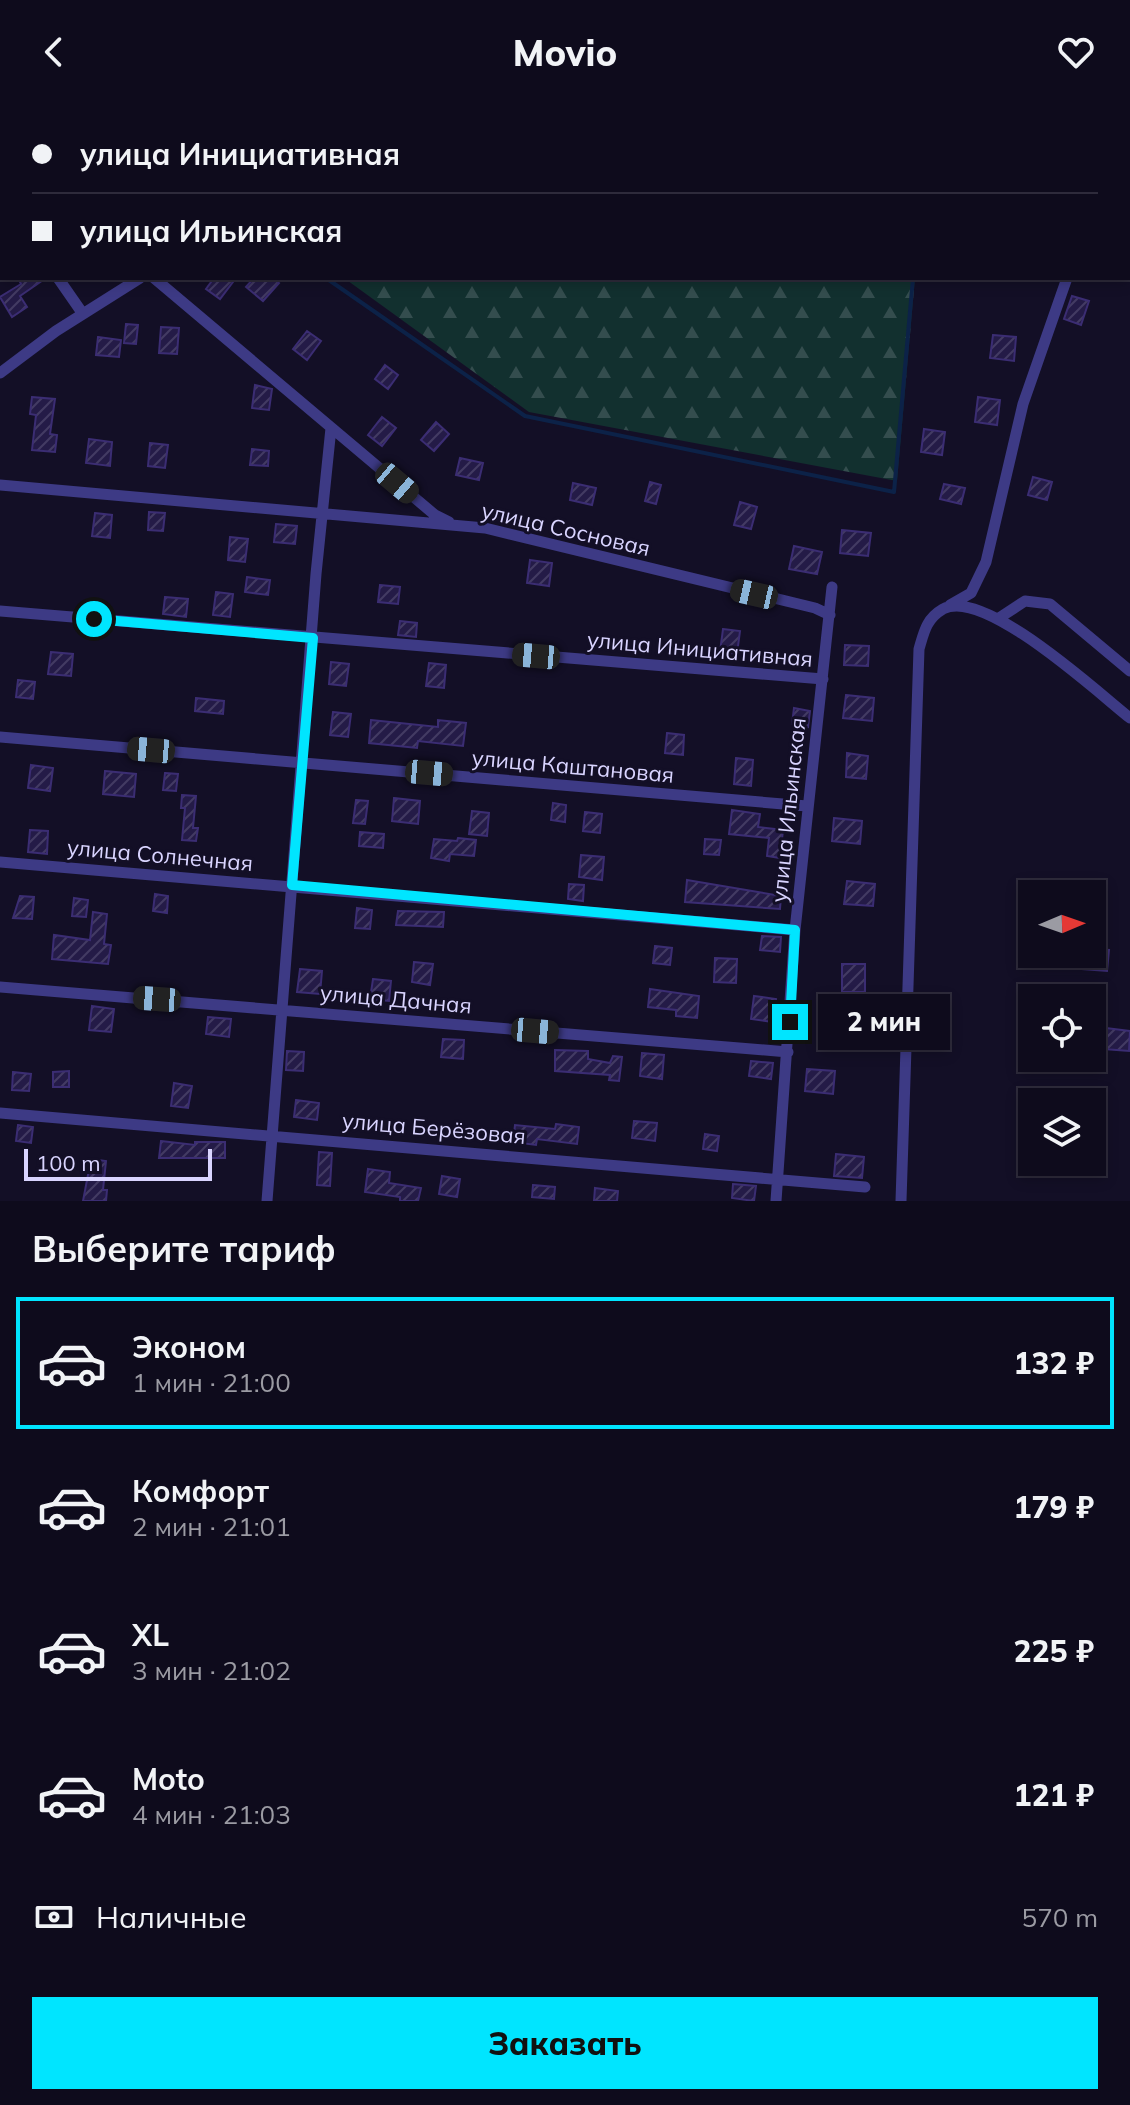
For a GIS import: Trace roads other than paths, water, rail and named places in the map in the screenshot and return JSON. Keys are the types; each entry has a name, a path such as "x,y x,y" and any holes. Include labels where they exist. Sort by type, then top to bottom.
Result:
{"street":[{"path":"59,280 83,314"},
{"path":"0,373 137,280"},
{"path":"156,280 435,515 458,526"},
{"path":"901,1201 919,649 926,623 971,593 986,562 1023,404 1066,280"},
{"path":"267,1201 331,428"},
{"name":"улица Сосновая","path":"0,485 322,511 485,528 815,608 830,615"},
{"name":"улица Ильинская","path":"776,1201 795,930 832,587"},
{"path":"999,618 1025,601 1050,604 1130,671"},
{"path":"946,607 972,607 999,618 1130,718"},
{"name":"улица Инициативная","path":"0,611 823,679"},
{"name":"улица Каштановая","path":"0,737 807,806"},
{"name":"улица Солнечная","path":"0,862 795,930"},
{"name":"улица Дачная","path":"0,987 788,1052"},
{"name":"улица Берёзовая","path":"0,1113 865,1187"}],"waterway":[{"path":"329,280 525,416 894,492 913,280"}]}
